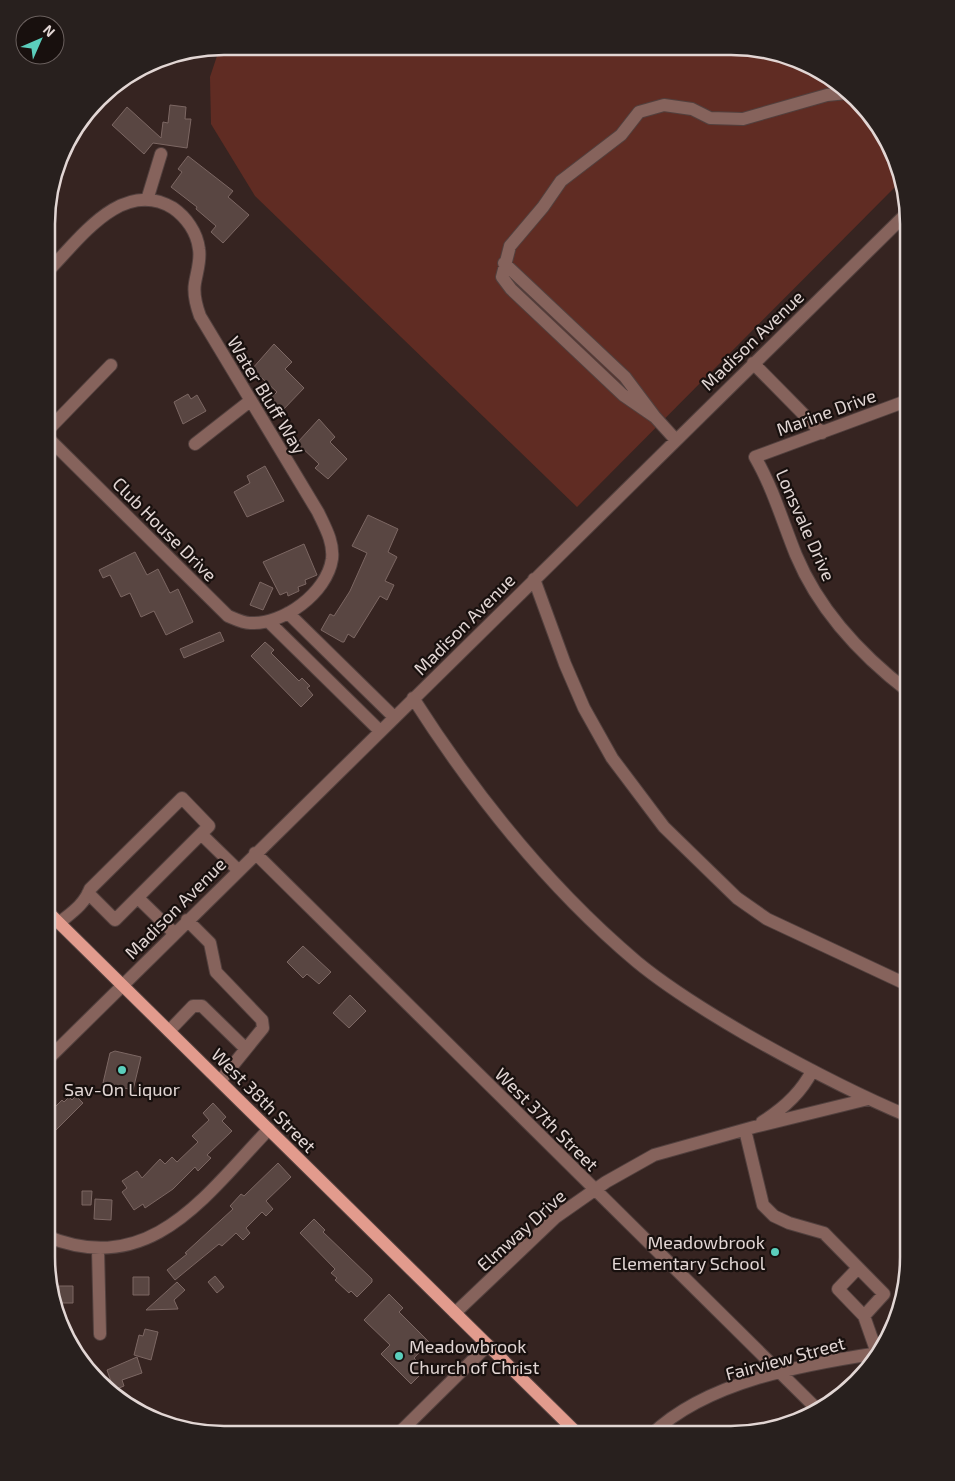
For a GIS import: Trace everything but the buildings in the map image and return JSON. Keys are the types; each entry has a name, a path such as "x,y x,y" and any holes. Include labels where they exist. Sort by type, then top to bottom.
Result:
{"main road":[{"name":"West 38th Street","path":"55,919 488,1345"},
{"path":"488,1345 570,1426"}],"street":[{"path":"675,439 655,417 623,395 512,289 502,277 504,263 510,246 543,208 561,181 621,135 639,112 664,105 692,109 710,118 743,119 827,95 839,94"},
{"path":"55,264 106,213 124,203 147,200 161,154"},
{"name":"Water Bluff Way","path":"147,200 164,203 181,214 193,230 199,248 198,268 194,284 195,301 200,316 318,512 331,543 332,558 325,578 308,598 288,613"},
{"name":"Madison Avenue","path":"55,1051 675,439 900,220"},
{"path":"753,363 822,433"},
{"path":"55,423 111,365"},
{"path":"194,444 250,401"},
{"name":"Marine Drive","path":"755,457 900,403"},
{"name":"Club House Drive","path":"55,445 228,616 248,624 269,622 288,613"},
{"name":"Lonsvale Drive","path":"755,457 764,471 797,557 823,603 860,650 900,685"},
{"path":"534,579 564,664 584,708 612,758 664,827 723,886 767,920 900,981"},
{"path":"288,613 394,717"},
{"path":"269,622 380,731"},
{"path":"413,698 433,729 526,852 580,908 638,962 702,1009 812,1071 900,1113"},
{"path":"59,923 86,900 88,893 182,798 209,826 115,920 88,893"},
{"path":"201,834 238,870"},
{"name":"West 37th Street","path":"255,853 813,1405"},
{"path":"138,898 174,934"},
{"path":"187,920 210,943 216,972 262,1020 263,1028 220,1081"},
{"path":"169,1031 193,1006 202,1006 246,1049"},
{"name":"Elmway Drive","path":"749,1128 775,1114 793,1098 812,1071"},
{"name":"Elmway Drive","path":"456,1313 556,1217 595,1190 654,1155 749,1128 868,1099"},
{"path":"749,1128 763,1205 774,1216 789,1223 824,1232 884,1294 864,1316"},
{"path":"55,1239 75,1246 98,1249 120,1247 147,1239 192,1210 269,1129"},
{"path":"98,1249 100,1334"},
{"path":"858,1268 838,1289 864,1316 875,1345"},
{"path":"406,1426 488,1345"},
{"name":"Fairview Street","path":"662,1426 689,1407 738,1385 868,1355"}],"shaded area":[{"path":"217,55 224,55 753,56 796,68 816,78 851,104 877,140 887,159 896,186 577,507 255,196 211,124 210,77"}],"place":[{"name":"Sav-On Liquor","path":"122,1070"},
{"name":"Meadowbrook Elementary School","path":"775,1252"},
{"name":"Meadowbrook Church of Christ","path":"399,1356"}]}
